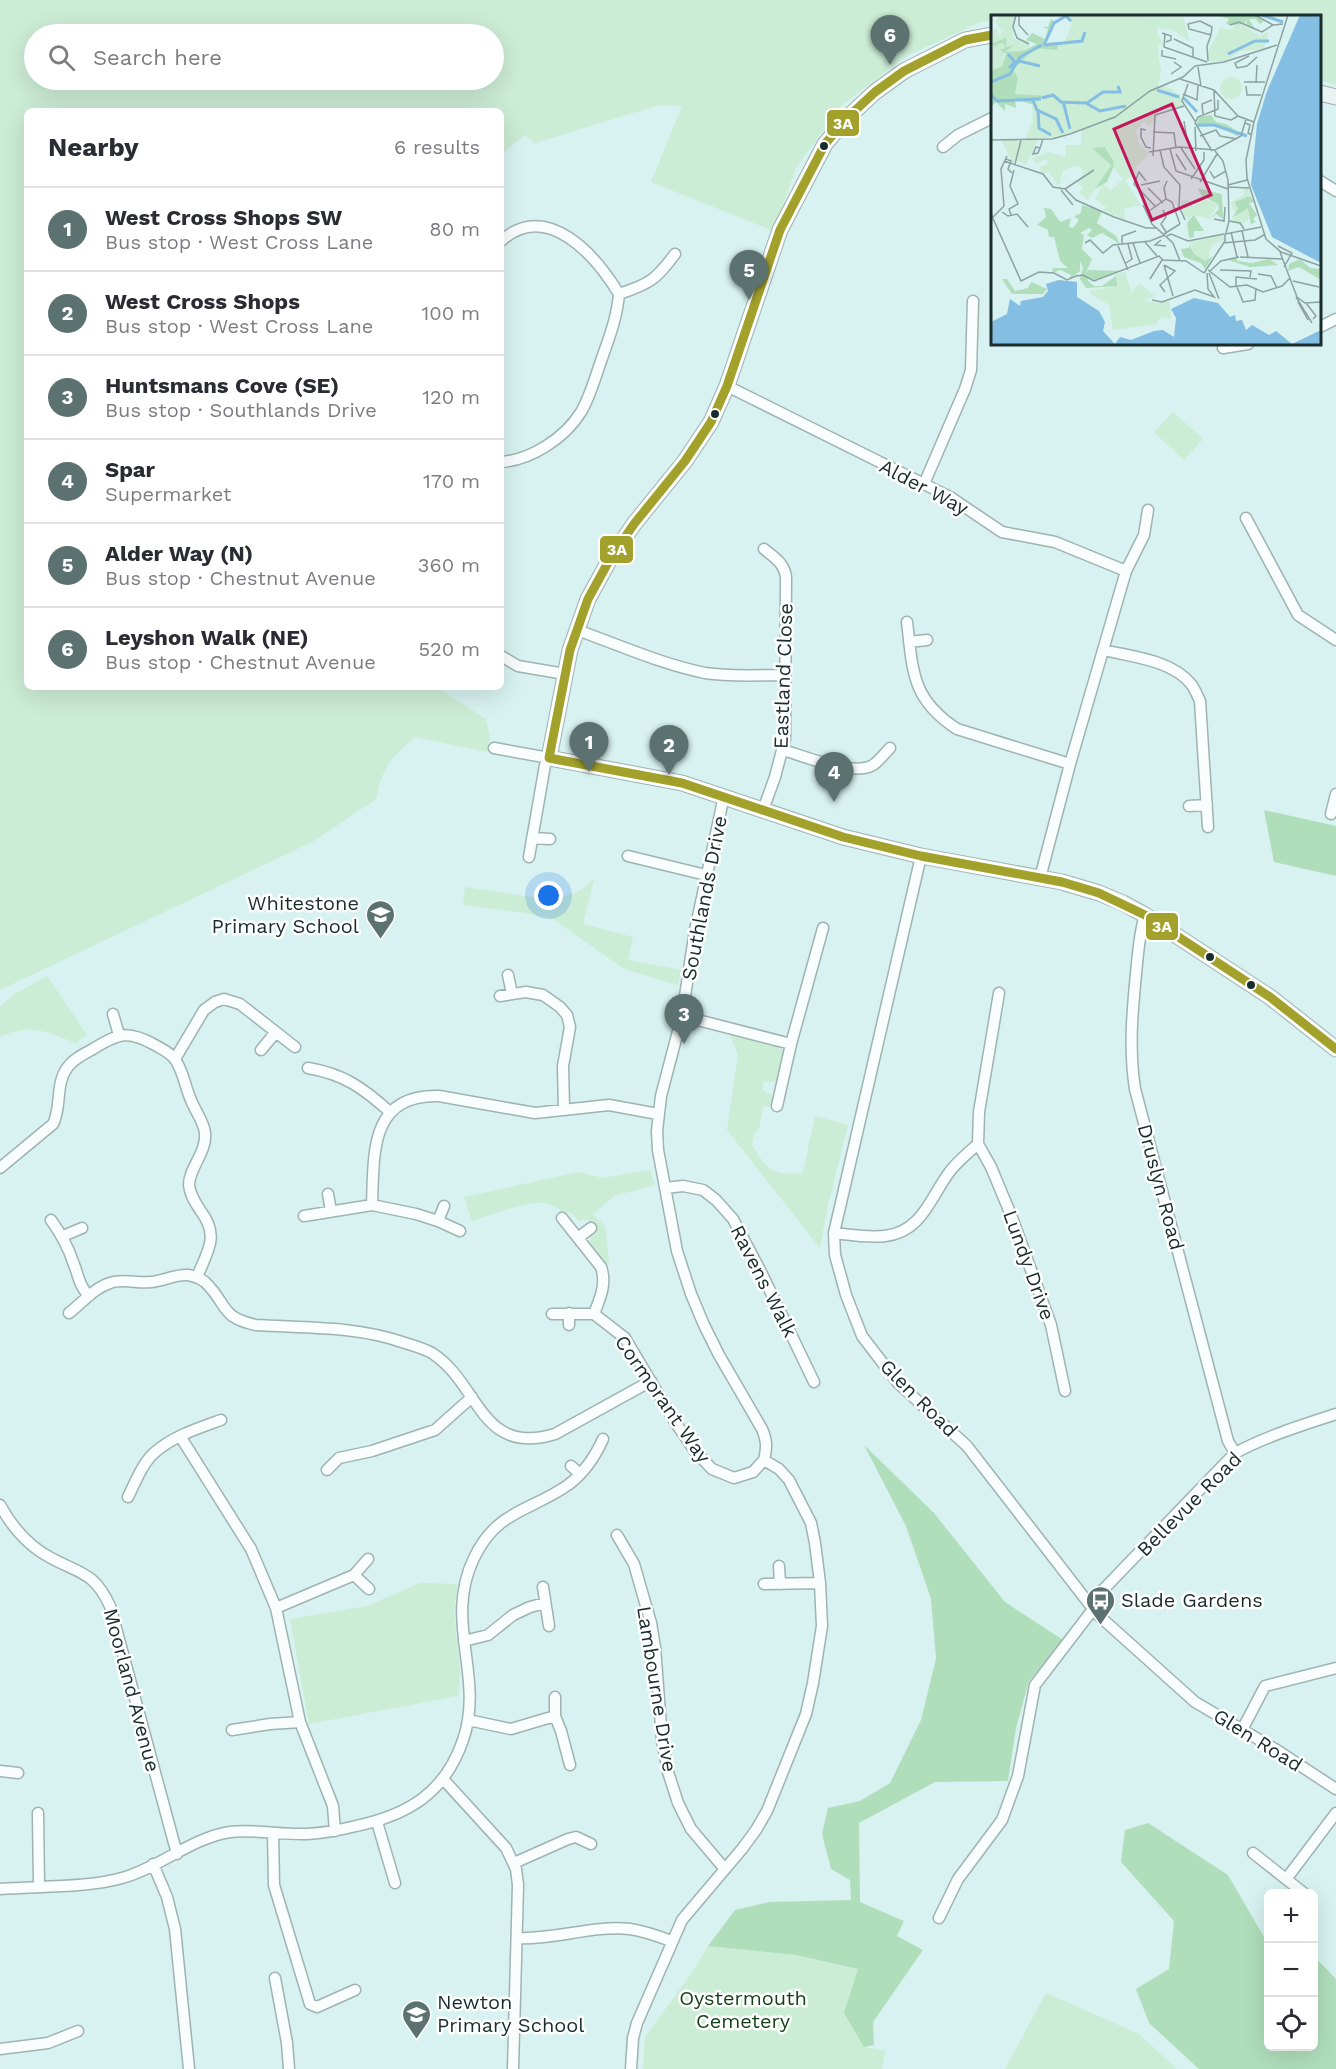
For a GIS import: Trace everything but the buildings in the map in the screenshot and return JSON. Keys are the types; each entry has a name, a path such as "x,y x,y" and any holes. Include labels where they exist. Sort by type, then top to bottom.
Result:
{"street":[{"path":"529,857 545,765 549,758 565,674 588,599 610,559 634,524 686,461 711,422 727,386 780,230 825,144 847,118 875,92 904,71 965,40 991,35"},
{"path":"1321,93 1336,98"},
{"path":"942,147 958,135 991,119"},
{"path":"1321,182 1336,191"},
{"path":"504,239 512,232 525,227 552,228 569,237 584,251 606,273 619,294 617,316 581,412 568,428 551,442 533,453 504,462"},
{"path":"619,294 649,283 661,273 675,254"},
{"path":"924,484 965,389 970,370 973,301"},
{"path":"1321,326 1336,319"},
{"path":"1223,348 1242,345"},
{"name":"Alder Way","path":"727,386 950,497 1002,532 1055,542 1126,570"},
{"path":"1040,878 1126,570 1144,535 1148,510"},
{"path":"1246,518 1298,615 1336,640"},
{"name":"Eastland Close","path":"763,810 785,739 786,577 785,568 780,561 764,549"},
{"path":"907,622 910,658 921,695 941,718 965,732 1070,764"},
{"path":"577,630 706,673 784,675"},
{"path":"909,642 927,640"},
{"path":"1104,650 1156,663 1177,672 1191,684 1200,701 1208,827"},
{"path":"504,658 519,666 565,674"},
{"path":"494,748 682,783 815,829 921,856 1040,878 1099,894 1145,915 1270,997 1336,1049"},
{"path":"783,750 858,770 873,765 890,748"},
{"path":"1331,814 1336,794"},
{"name":"Southlands Drive","path":"724,796 706,875 682,1016 658,1114 658,1150 677,1251 691,1294 719,1355 766,1439 767,1450 764,1460"},
{"path":"1189,806 1207,805"},
{"path":"532,838 550,839"},
{"path":"628,856 706,875"},
{"name":"Glen Road","path":"921,856 834,1233 835,1255 846,1295 862,1336 898,1383 967,1446 1097,1614 1195,1702 1275,1749 1336,1790"},
{"name":"Druslyn Road","path":"1145,915 1139,936 1130,1027 1130,1060 1135,1089 1228,1441 1235,1453"},
{"path":"777,1106 791,1044 823,928"},
{"path":"508,975 512,994"},
{"path":"500,996 526,992 543,994 560,1007 569,1021 563,1066 564,1109"},
{"path":"834,1233 862,1237 886,1236 902,1232 918,1222 950,1171 978,1144 979,1112 999,993"},
{"path":"175,1059 204,1010 219,1000 236,1001 294,1047"},
{"path":"113,1014 119,1035"},
{"path":"682,1016 791,1044"},
{"path":"261,1050 276,1032"},
{"path":"0,1168 53,1124 57,1116 61,1081 69,1065 119,1035 140,1036 175,1059 206,1134 189,1183 192,1198 212,1229 209,1250 197,1277"},
{"path":"308,1068 337,1075 366,1092 390,1112"},
{"path":"372,1205 376,1141 382,1123 390,1112 410,1099 432,1095 535,1113 609,1105 658,1114"},
{"name":"Lundy Drive","path":"978,1144 991,1167 1007,1206 1051,1325 1065,1391"},
{"name":"Ravens Walk","path":"665,1188 683,1186 703,1190 716,1200 733,1219 814,1382"},
{"path":"328,1194 331,1210"},
{"path":"304,1216 372,1205 438,1221 460,1232"},
{"path":"438,1221 444,1206"},
{"path":"552,1314 594,1314 604,1287 604,1276 600,1267 562,1218"},
{"path":"51,1220 63,1236 75,1265 79,1284 89,1296"},
{"path":"63,1236 82,1228"},
{"path":"579,1237 591,1228"},
{"path":"69,1313 99,1288 112,1282 149,1283 177,1276 197,1277 205,1282 230,1316 242,1322 256,1326 363,1331 431,1353 450,1370 496,1428 509,1435 528,1439 555,1434 651,1381"},
{"path":"568,1325 569,1313"},
{"name":"Cormorant Way","path":"594,1314 626,1338 695,1451 712,1469 734,1478 753,1472 764,1460"},
{"path":"327,1470 339,1458 372,1451 435,1430 472,1397"},
{"name":"Bellevue Road","path":"1091,1605 1235,1453 1268,1438 1336,1414"},
{"path":"129,1497 138,1477 153,1454 180,1436 222,1420"},
{"path":"180,1436 251,1550 276,1608 300,1722 333,1806 335,1831"},
{"path":"0,1889 122,1878 201,1842 230,1832 308,1834 335,1831 377,1822 416,1804 443,1779 463,1741 468,1720 471,1689 461,1611 464,1584 473,1560 484,1539 505,1518 567,1485 580,1474 589,1464 603,1438"},
{"path":"631,2069 633,2038 637,2023 671,1941 682,1920 756,1830 767,1811 806,1714 822,1626 815,1543 810,1522 789,1480 764,1460"},
{"path":"571,1466 580,1474"},
{"name":"Moorland Avenue","path":"0,1505 29,1543 49,1557 85,1573 103,1590 110,1605 177,1854"},
{"name":"Lambourne Drive","path":"617,1535 634,1564 651,1623 656,1647 662,1740 668,1772 678,1803 691,1829 724,1868"},
{"path":"276,1608 354,1575 368,1559"},
{"path":"779,1566 780,1584"},
{"path":"354,1575 369,1589"},
{"path":"764,1584 820,1583"},
{"path":"543,1587 549,1626"},
{"path":"464,1641 488,1635 513,1615 545,1603"},
{"path":"939,1918 958,1879 1002,1820 1018,1776 1035,1685 1091,1605"},
{"path":"1242,1730 1265,1686 1336,1668"},
{"path":"555,1697 555,1716 570,1765"},
{"path":"468,1720 511,1729 555,1716"},
{"path":"232,1730 300,1722"},
{"path":"0,1771 18,1773"},
{"path":"443,1779 506,1848 514,1863 518,1885 513,2069"},
{"path":"38,1813 39,1886"},
{"path":"1287,1878 1336,1813"},
{"path":"377,1822 394,1883"},
{"path":"273,1833 274,1885 310,2004 317,2007 355,1990"},
{"path":"514,1863 576,1837 591,1844"},
{"path":"1253,1853 1300,1889"},
{"path":"153,1864 167,1897 175,1929 189,2069"},
{"path":"517,1938 534,1939 617,1928 632,1929 671,1941"},
{"path":"275,1978 287,2043 289,2069"},
{"path":"0,2049 48,2043 78,2031"}],"green space":[{"path":"0,0 1336,0 1336,85 1321,80 1321,15 991,15 991,21 981,22 908,55 841,106 796,168 774,231 651,182 682,106 659,105 535,143 525,135 504,152 504,108 24,108 24,690 441,690 486,719 490,738 487,752 414,737 385,770 376,799 312,842 0,990"},
{"path":"1173,412 1203,439 1184,460 1154,432"},
{"path":"1264,810 1336,826 1336,876 1274,862"},
{"path":"594,879 583,924 633,937 628,960 681,970 678,985 624,969 553,919 463,905 465,887 552,900 578,892"},
{"path":"47,976 87,1035 76,1043 47,1032 30,1029 11,1032 0,1037 0,1006 15,994"},
{"path":"742,1035 775,1043 783,1051 780,1078 773,1082 764,1081 762,1090 772,1095 774,1101 772,1107 763,1106 759,1129 755,1132 752,1145 767,1166 777,1172 803,1173 815,1116 848,1125 827,1209 820,1248 727,1130 738,1054 730,1036"},
{"path":"650,1170 655,1185 614,1196 593,1214 605,1226 609,1262 605,1267 590,1246 590,1236 595,1230 587,1219 579,1221 570,1212 565,1215 551,1204 537,1203 508,1209 472,1221 464,1197 579,1172 602,1178"},
{"path":"864,1445 934,1513 1005,1602 1063,1640 1029,1681 1016,1728 1008,1781 935,1782 859,1823 860,1902 904,1921 897,1936 923,1950 873,2022 874,2045 864,2047 844,2013 858,1969 796,1955 708,1946 735,1910 769,1902 851,1900 850,1880 831,1869 822,1834 828,1808 860,1801 890,1783 921,1720 936,1658 931,1599 906,1526"},
{"path":"420,1583 457,1584 454,1612 460,1671 458,1696 309,1724 290,1619 367,1606"},
{"path":"1148,1823 1228,1875 1264,1937 1264,2051 1318,2051 1318,1960 1336,1979 1336,2069 1199,2069 1149,2023 1136,1989 1169,1969 1174,1921 1121,1862 1125,1830"},
{"name":"Oystermouth Cemetery","path":"708,1946 796,1955 858,1969 864,2047 885,2051 882,2069 643,2069 645,2037 691,1974"},
{"path":"1046,1993 1139,2034 1177,2069 1005,2069"}],"transit line":[{"name":"3A","path":"549,758 570,650 588,599 610,559 634,524 685,461 711,422 727,386 780,230 825,144 847,118 875,92 904,71 965,40 991,35"},
{"name":"3A","path":"549,758 682,783 843,837 921,856 1062,882 1099,893 1145,915 1270,997 1336,1049"}],"place":[{"name":"Leyshon Walk (NE)","path":"890,65"},
{"name":"Alder Way (N)","path":"749,300"},
{"name":"West Cross Shops SW","path":"589,772"},
{"name":"West Cross Shops","path":"669,775"},
{"name":"Spar","path":"834,802"},
{"name":"Whitestone Primary School","path":"380,940"},
{"name":"Huntsmans Cove (SE)","path":"684,1044"},
{"name":"Slade Gardens","path":"1100,1626"},
{"name":"Newton Primary School","path":"416,2040"}]}
